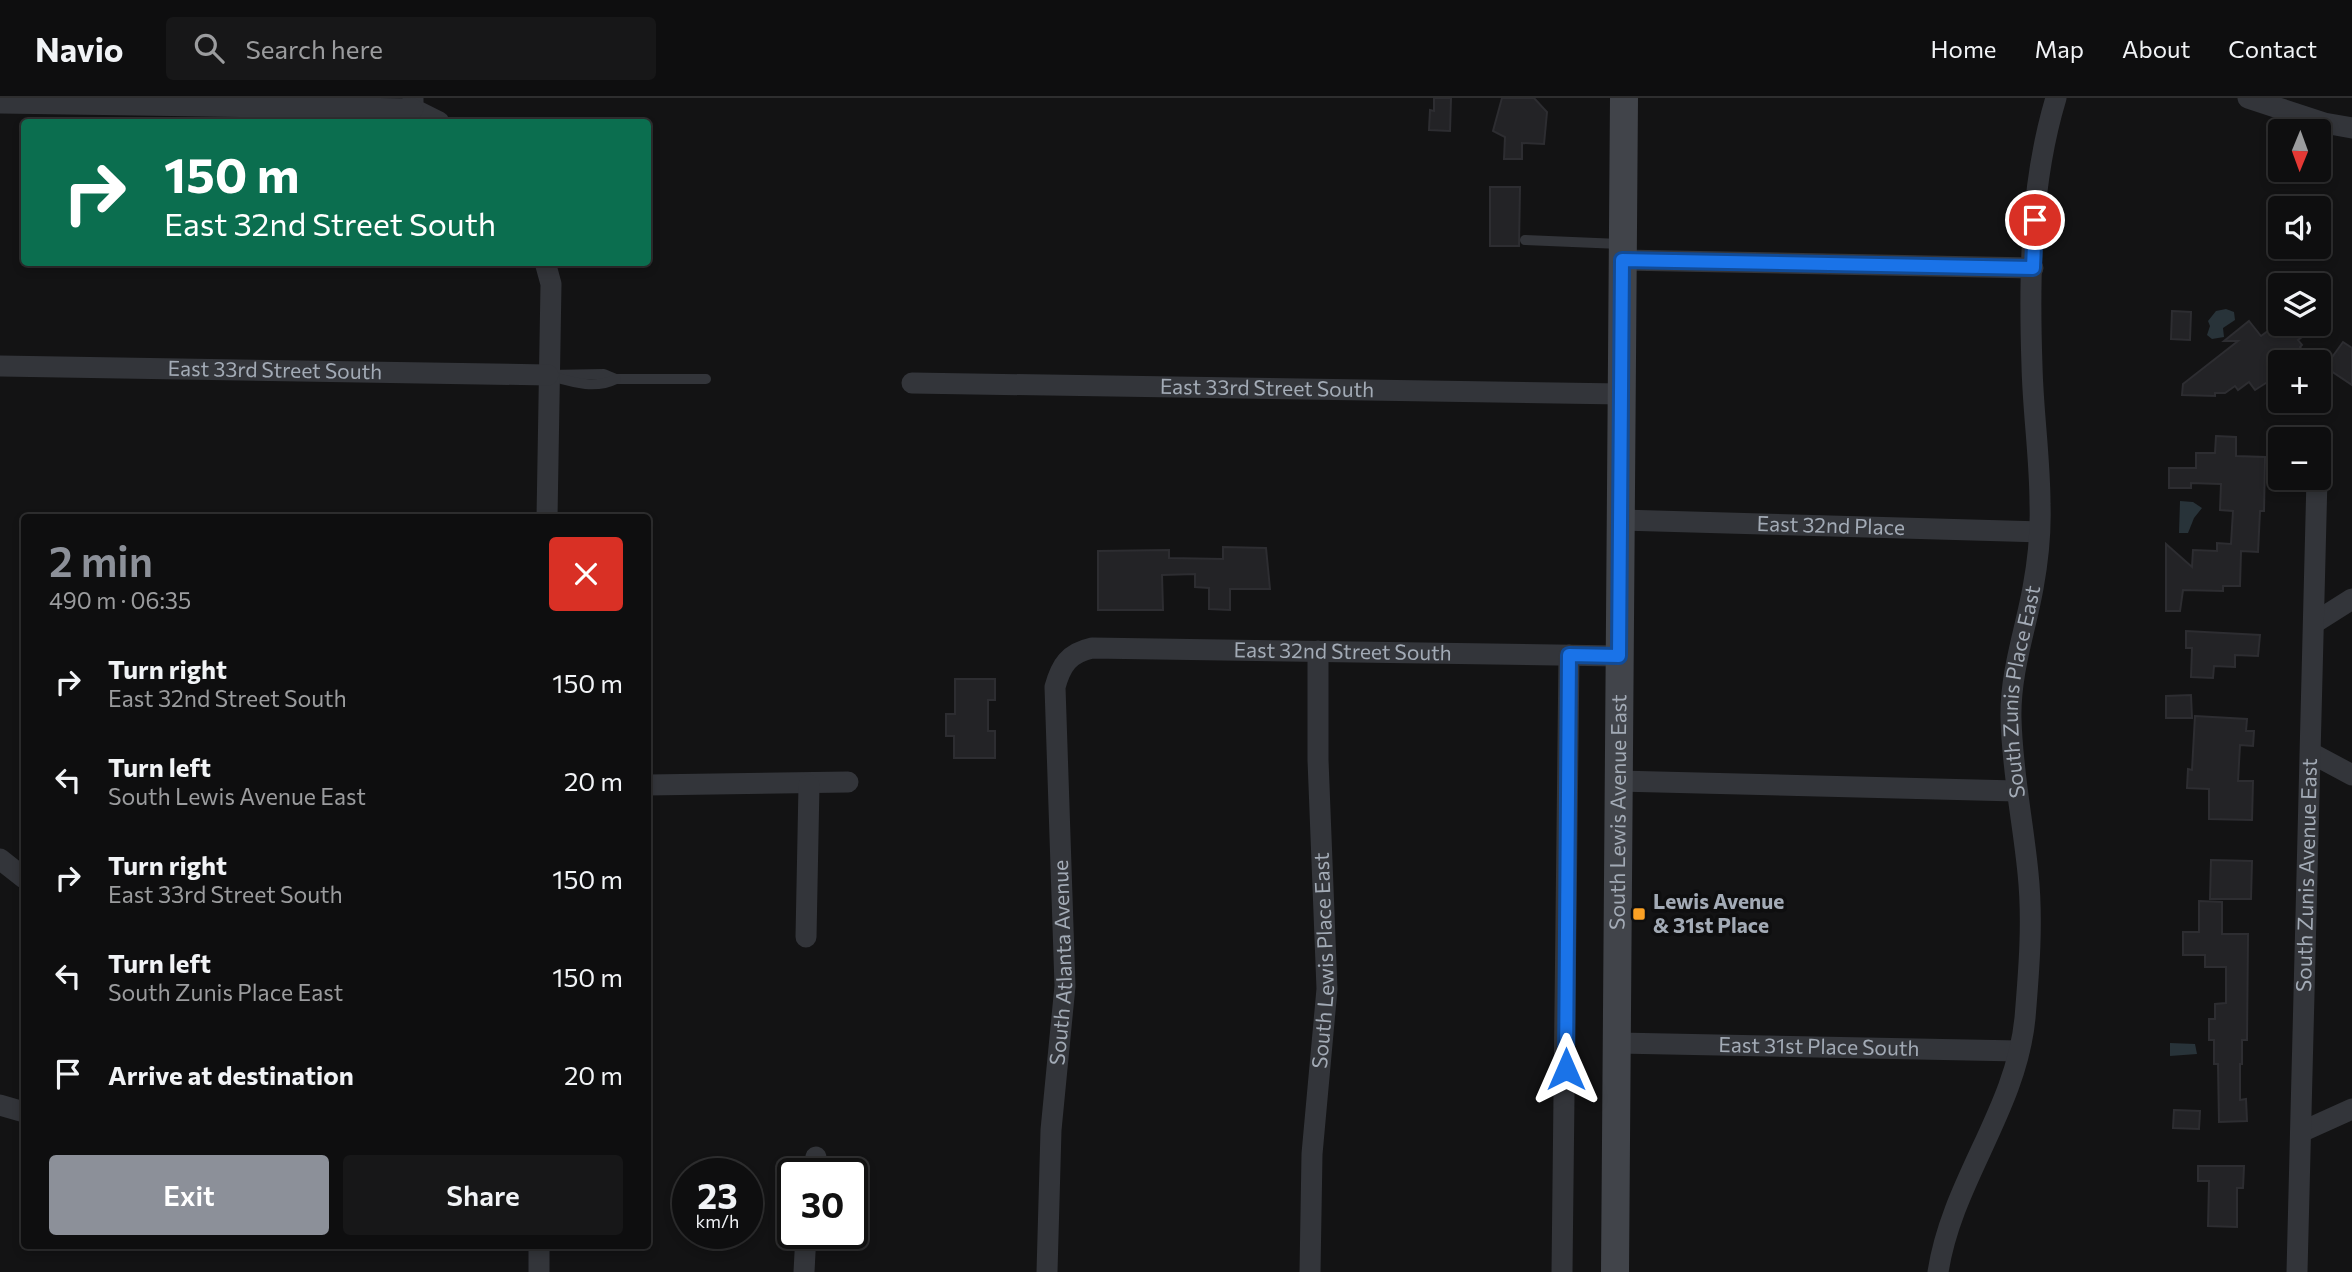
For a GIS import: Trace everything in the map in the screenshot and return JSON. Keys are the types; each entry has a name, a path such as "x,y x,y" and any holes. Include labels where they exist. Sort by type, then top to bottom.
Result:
{"main road":[{"name":"South Lewis Avenue East","path":"1615,1272 1624,98"}],"street":[{"name":"South Zunis Place East","path":"1938,1272 1949,1223 1965,1181 2003,1108 2020,1051 2025,1020 2030,926 2028,873 2016,791 2011,717 2012,679 2033,588 2039,532 2040,505 2032,365 2035,196 2056,98"},
{"path":"2248,98 2352,128"},
{"path":"0,103 413,103 435,119"},
{"path":"1622,252 2033,268"},
{"path":"546,266 551,284 547,514"},
{"name":"East 33rd Street South","path":"0,366 548,375"},
{"name":"East 33rd Street South","path":"912,383 1622,394"},
{"name":"South Zunis Avenue East","path":"2297,1272 2318,490"},
{"name":"East 32nd Place","path":"1621,520 2039,532"},
{"path":"2314,623 2352,599"},
{"name":"East 32nd Street South","path":"1070,656 1092,648 1619,656"},
{"name":"South Lewis Place East","path":"1310,1272 1312,1154 1327,989 1318,760 1318,651"},
{"path":"1562,1272 1569,655"},
{"name":"South Atlanta Avenue","path":"1047,1272 1051,1130 1065,986 1055,687 1061,666 1070,656"},
{"path":"2311,752 2352,775"},
{"path":"651,785 808,785 848,782"},
{"path":"1618,782 2016,791"},
{"path":"806,937 808,785"},
{"path":"0,859 21,876"},
{"name":"East 31st Place South","path":"1618,1043 2020,1051"},
{"path":"0,1105 21,1111"},
{"path":"2301,1132 2352,1109"},
{"path":"539,1249 539,1272"},
{"path":"804,1272 805,1249"}],"lane":[{"path":"1525,240 1622,252"},
{"name":"East 33rd Street South","path":"548,375 577,384 605,384 616,379 706,379"}],"shaded area":[{"path":"2226,309 2234,312 2235,320 2223,328 2224,337 2212,339 2207,335 2210,326 2208,321 2216,311"},
{"path":"2180,501 2193,502 2202,508 2188,533 2179,533"},
{"path":"2170,1043 2195,1044 2197,1054 2170,1056"}],"building":[{"path":"1434,98 1451,98 1450,131 1429,130"},
{"path":"1502,98 1534,98 1547,112 1544,144 1522,143 1522,159 1504,159 1505,137 1493,131"},
{"path":"1490,187 1520,187 1519,246 1490,246"},
{"path":"2172,311 2191,312 2190,340 2171,339"},
{"path":"2249,321 2261,336 2268,331 2268,336 2301,336 2298,340 2302,350 2268,350 2268,382 2255,390 2249,382 2238,390 2235,386 2225,393 2215,393 2215,396 2182,395 2183,384 2238,341 2224,341"},
{"path":"2343,342 2352,348 2352,385 2331,371 2331,359"},
{"path":"2216,436 2236,437 2236,456 2265,457 2264,511 2260,511 2258,552 2241,551 2240,586 2223,586 2223,591 2183,590 2180,611 2166,611 2166,544 2192,567 2193,550 2217,551 2217,543 2231,544 2233,511 2220,510 2221,484 2191,483 2191,488 2169,488 2169,468 2196,468 2196,453 2215,453"},
{"path":"1223,547 1266,548 1270,589 1230,589 1230,610 1209,609 1209,588 1195,587 1195,574 1162,575 1163,610 1098,610 1098,551 1169,550 1169,558 1223,559"},
{"path":"2186,631 2260,635 2258,656 2235,655 2235,667 2214,666 2213,678 2191,677 2192,648 2186,648"},
{"path":"955,679 995,679 995,700 988,700 988,731 995,731 995,758 954,758 954,736 946,736 946,714 955,714"},
{"path":"2191,695 2192,718 2166,718 2166,696"},
{"path":"2195,716 2247,719 2246,731 2254,731 2253,746 2240,745 2238,781 2253,781 2252,820 2209,819 2209,789 2187,788 2188,769 2192,770"},
{"path":"2211,860 2252,861 2251,899 2210,899"},
{"path":"2199,901 2222,902 2222,934 2248,934 2247,1040 2242,1040 2240,1064 2240,1100 2246,1099 2247,1121 2219,1122 2218,1064 2214,1064 2214,1040 2209,1040 2209,1019 2215,1019 2215,1004 2226,1003 2226,967 2205,967 2205,955 2183,955 2183,932 2199,932"},
{"path":"2174,1110 2200,1111 2199,1129 2173,1128"},
{"path":"2198,1166 2244,1166 2243,1188 2237,1188 2237,1227 2208,1226 2209,1181 2198,1181"}],"place":[{"name":"Lewis Avenue & 31st Place","path":"1639,914"}],"route":[{"path":"1566,1069 1569,655 1619,656 1622,260 2033,268 2035,220"}]}
